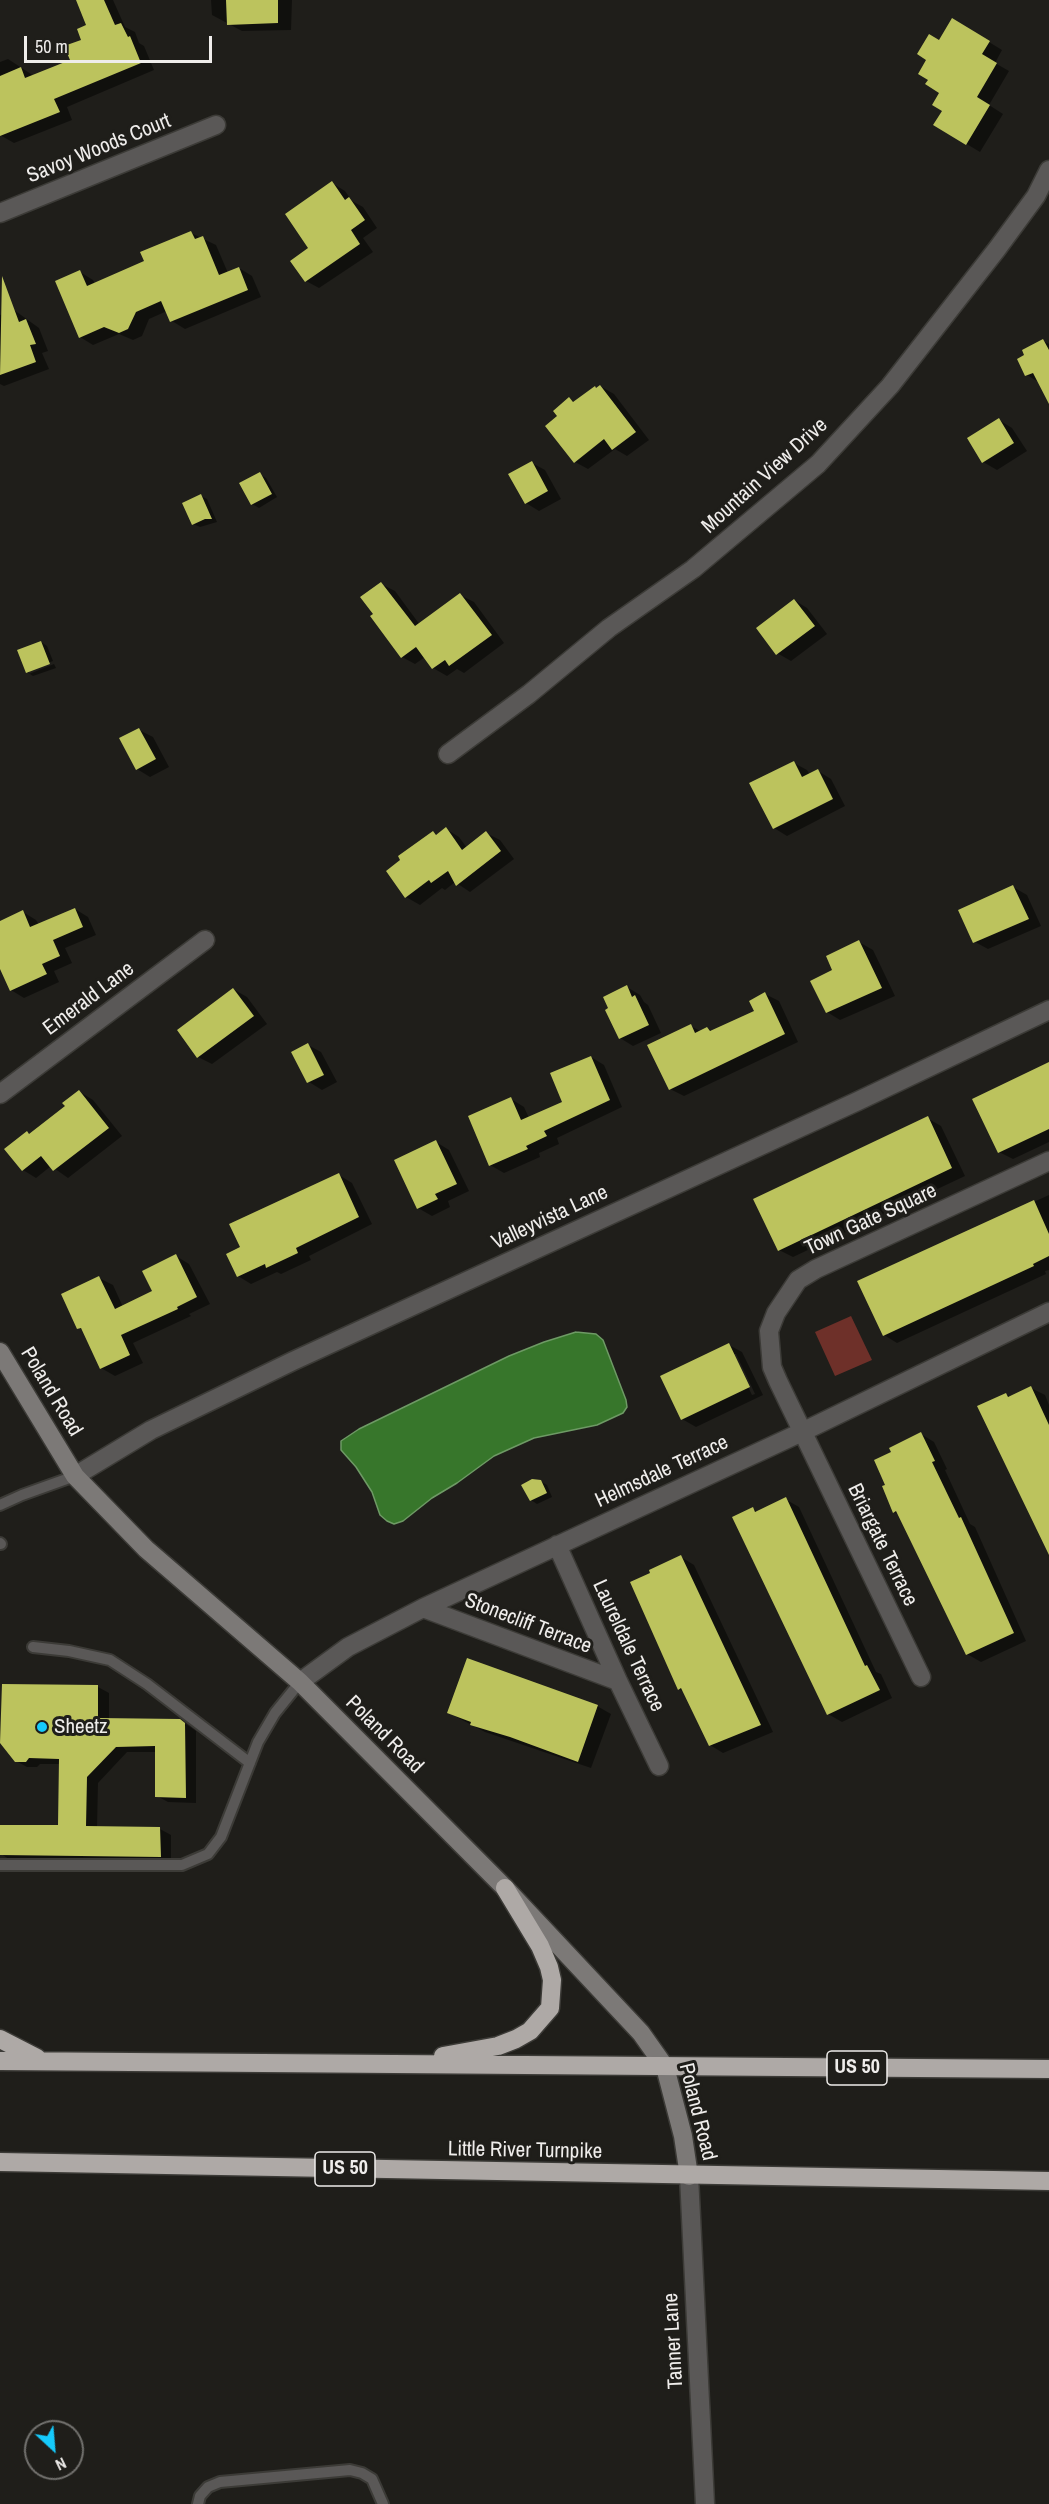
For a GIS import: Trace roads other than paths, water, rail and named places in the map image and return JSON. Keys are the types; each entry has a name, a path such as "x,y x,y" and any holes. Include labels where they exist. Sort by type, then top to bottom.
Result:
{"highway":[{"path":"380,2064 498,2046 530,2031 550,2008 552,1980 549,1967 540,1946 506,1888"},
{"path":"0,2039 41,2060"},
{"name":"US 50","path":"0,2061 1049,2069"},
{"name":"Little River Turnpike","path":"0,2162 1049,2181"}],"street":[{"name":"Savoy Woods Court","path":"0,213 216,125"},
{"name":"Mountain View Drive","path":"448,754 529,694 609,628 693,569 819,464 890,386 990,259 1036,196 1049,170"},
{"name":"Emerald Lane","path":"0,1094 205,940"},
{"name":"Valleyvista Lane","path":"75,1476 151,1430 293,1362 858,1101 1049,1010"},
{"name":"Town Gate Square","path":"802,1432 778,1381 770,1350 769,1331 776,1313 798,1280 816,1269 1049,1161"},
{"name":"Helmsdale Terrace","path":"300,1682 348,1647 423,1608 1048,1315"},
{"name":"Poland Road","path":"0,1352 75,1476 146,1549 300,1682 506,1888 641,2033 665,2067 683,2136 689,2176"},
{"name":"Briargate Terrace","path":"802,1432 921,1677"},
{"name":"Laureldale Terrace","path":"557,1545 659,1766"},
{"name":"Stonecliff Terrace","path":"423,1608 618,1681"},
{"name":"Tanner Lane","path":"689,2176 705,2504"}],"lane":[{"path":"0,1505 75,1476"},
{"path":"33,1647 69,1651 110,1660 147,1684 250,1762"},
{"path":"0,1865 182,1865 208,1854 220,1837 258,1742 275,1713 300,1682"},
{"path":"198,2504 200,2496 208,2487 220,2482 350,2470 372,2479 382,2504"}],"place":[{"name":"Sheetz","path":"42,1727"}]}
